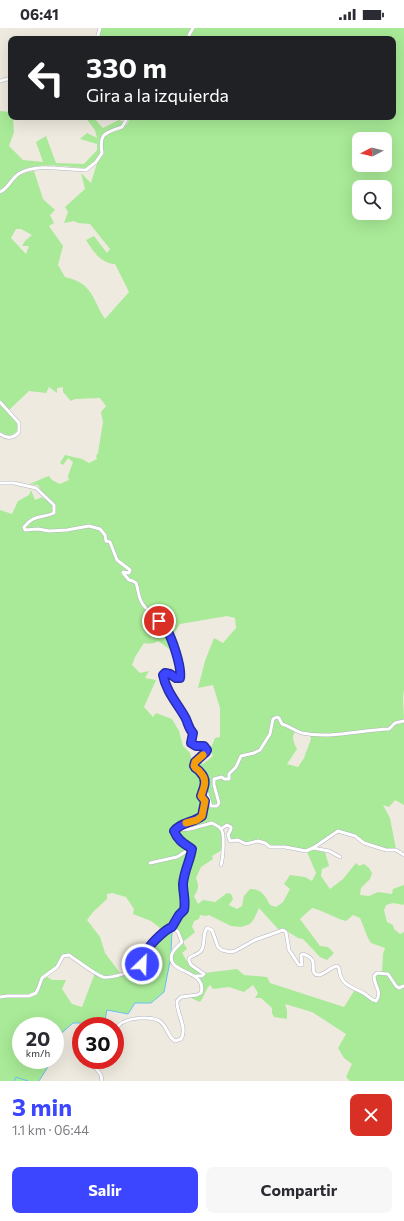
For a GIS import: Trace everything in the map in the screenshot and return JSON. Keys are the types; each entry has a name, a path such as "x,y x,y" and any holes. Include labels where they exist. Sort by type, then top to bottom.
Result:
{"street":[{"path":"0,192 4,190 13,178 25,171 45,168 86,170 96,162 102,153 100,142 102,137 107,132 122,127 126,120"},
{"path":"0,402 20,425 19,432 13,437 7,438 0,434"},
{"path":"0,483 36,488 54,505 54,513 36,517 28,521 24,527 25,530 55,530 89,526 99,528 106,541 110,542 118,560 130,570 129,573 123,573 129,580 136,583 141,601 166,628 174,648 180,666 180,678 176,678 165,673 163,675 174,701 186,718 189,728 193,733 191,743 196,746 204,746 207,750 195,762 194,766 195,769 199,770 204,778 205,787 212,806 217,806 219,801 214,785 214,779 222,777 224,779 229,779 229,774 236,767 241,756 260,750 270,734 273,720 277,717 282,724 300,733 329,735 389,729 395,723 404,721"},
{"path":"175,830 180,825 197,820 202,816 205,801 201,796 205,787"},
{"path":"175,830 190,829 212,823 221,829 223,833 223,858 221,864"},
{"path":"221,829 229,825 231,829 228,835 230,841 238,840 243,844 258,841 265,843 270,847 285,847 300,851 306,851 313,848 338,831 355,836 364,843 386,850 396,850 404,855"},
{"path":"175,830 178,839 184,845 192,849"},
{"path":"313,848 330,851 340,857"},
{"path":"150,863 177,857 187,850 192,849"},
{"path":"0,997 29,996 36,993 42,978 57,967 63,956 69,955 102,976 114,977 141,966 148,949 161,935 172,927 179,915 184,910 185,898 183,885 185,868 192,849"},
{"path":"124,1022 133,1018 161,1022 172,1040 175,1041 181,1039 183,1034 177,1002 181,997 201,993 202,989 201,984 195,976 188,971 181,971 174,964 172,954 182,942 178,932 172,927"},
{"path":"195,976 202,976 204,974 191,965 188,961 189,958 201,951 205,940 204,932 207,928 212,930 218,947 222,950 230,952 235,952 254,940 283,930 286,932 289,950 299,966 302,965 300,958 303,954 310,957 313,961 314,973 320,975 336,966 339,968 343,980 349,986 365,994 373,1001 376,1001 379,992 374,980 374,976 377,973 388,974 399,988 404,986"},
{"path":"96,1069 102,1081"}],"green space":[{"path":"101,28 191,28 188,36 99,36"},
{"path":"195,28 404,28 404,720 395,722 390,728 348,734 326,735 303,732 282,724 280,717 274,717 265,742 262,746 258,750 241,755 228,778 214,778 218,805 212,805 204,776 195,767 201,763 203,764 213,756 210,750 215,738 220,737 220,708 213,685 198,688 205,661 214,638 223,643 236,628 235,618 227,616 180,624 171,637 160,621 142,601 136,582 124,573 131,572 118,559 99,527 49,530 25,528 29,521 54,514 55,504 42,492 38,485 29,484 49,476 52,480 60,484 69,480 68,476 73,462 68,458 63,465 60,463 65,455 82,459 89,463 97,459 96,456 98,453 103,422 101,412 106,406 100,398 75,399 71,401 63,392 63,387 57,388 57,393 49,387 46,393 29,391 9,410 0,400 0,194 8,188 13,180 24,173 34,171 43,199 55,210 50,215 54,223 49,226 63,246 58,265 65,277 81,283 87,288 105,319 129,292 115,264 101,259 86,240 94,236 107,253 110,249 90,224 78,223 74,221 64,223 68,212 65,207 85,189 81,173 91,183 97,163 104,154 102,141 107,134 124,127 129,120 396,120 396,36 191,35","holes":["16,229 21,229 32,235 22,246 29,246 26,254 11,238"]},
{"path":"0,111 8,112 8,120 13,120 14,132 9,146 23,160 43,162 36,142 46,136 56,163 84,164 97,150 97,144 80,139 87,133 97,138 95,130 87,120 96,120 103,128 119,120 124,122 115,129 103,134 99,143 100,153 95,161 85,168 41,166 24,169 10,179 5,187 0,191"},
{"path":"0,405 17,422 19,426 16,432 10,436 0,432"},
{"path":"31,490 35,500 42,497 47,499 53,505 53,512 30,519 23,527 24,531 44,531 90,527 100,530 109,543 117,561 129,571 122,572 135,583 140,602 165,629 175,653 158,641 151,644 144,643 132,665 140,673 149,671 145,678 156,680 144,707 153,717 156,713 172,719 179,731 183,746 190,753 193,767 199,771 204,778 204,786 202,791 204,801 201,816 179,825 173,831 176,837 189,848 177,856 152,861 177,858 191,850 184,870 182,885 184,904 181,913 172,925 164,931 151,921 133,914 134,909 126,897 112,893 107,894 107,899 87,920 100,937 105,953 120,973 102,976 70,954 66,954 56,966 42,977 35,992 29,995 0,996 0,510 12,514 18,501 29,495"},
{"path":"275,718 278,718 282,725 295,732 293,738 297,749 287,764 298,767 304,758 311,739 310,735 391,730 395,723 404,722 404,805 395,800 389,807 383,805 390,818 396,849 390,850 364,842 356,835 338,830 306,850 271,846 265,842 246,843 230,840 229,835 232,827 227,824 221,828 212,822 189,828 178,829 183,825 203,817 206,801 202,796 205,789 211,806 215,808 219,806 220,799 215,780 222,778 227,780 242,757 261,750 271,735"},
{"path":"212,824 221,832 223,838 222,850 212,856 213,859 201,867 196,878 198,887 194,896 198,904 203,900 215,902 227,893 231,894 233,899 229,905 237,909 242,906 244,896 250,889 254,889 260,891 270,905 276,907 283,902 290,889 284,884 290,875 305,877 312,881 316,873 307,852 313,849 325,852 329,866 322,869 321,876 330,889 343,879 356,863 359,866 364,864 372,873 370,879 361,888 360,895 369,896 378,892 392,894 393,889 404,885 404,904 393,903 386,905 384,910 387,922 393,925 394,929 400,934 404,932 404,984 399,987 389,973 382,972 383,954 385,948 371,943 360,918 353,915 346,921 312,908 300,919 320,946 328,947 334,953 327,960 320,957 303,939 298,938 283,929 279,930 259,908 250,924 241,927 231,926 209,915 200,915 199,919 194,921 192,927 195,932 183,942 179,931 174,927 186,906 184,885 186,869 193,852 198,851 182,841 175,831"},
{"path":"172,928 170,964 164,992 151,1003 135,1003 128,1014 107,1010 106,1017 72,1017 72,1024 64,1031 64,1017 12,1017 12,1069 47,1069 39,1081 0,1081 0,998 29,997 36,994 43,978 46,976 52,980 66,980 62,989 72,1004 82,1007 95,973 107,978 141,967 148,949"},
{"path":"183,942 187,949 182,953 190,966 203,975 195,975 187,970 181,970 176,966 173,959 174,955"},
{"path":"237,969 244,975 267,977 270,983 344,1007 354,991 365,995 372,1002 376,1002 380,993 375,977 377,974 388,975 399,989 404,987 404,1081 350,1081 346,1077 352,1064 344,1058 338,1048 346,1034 312,1012 285,1004 287,1019 274,1017 272,1008 261,998 255,998 258,993 253,985 244,992 229,987 213,989 210,985 200,1002 189,997 201,994 202,985 197,977 204,977 204,973"}],"waterway":[{"path":"171,954 172,929"},
{"path":"106,1017 107,1010 128,1014 135,1003 151,1003 164,992 170,961"},
{"path":"64,1031 72,1024"},
{"path":"39,1081 46,1069"},
{"path":"14,1081 16,1077 28,1081"}],"slow traffic":[{"path":"186,823 197,820 202,816 205,801 201,796 205,787 204,778 199,770 195,769 194,766 195,762 203,755"}],"route":[{"path":"142,964 148,949 161,935 172,927 179,915 184,910 185,898 183,885 185,868 192,849 184,845 176,836 174,831 180,825 197,820 202,816 205,801 201,796 205,787 204,778 199,770 195,769 194,766 195,762 207,750 204,746 196,746 191,743 193,733 189,728 186,718 174,701 164,679 163,675 165,673 179,679 181,675 180,666 166,628 159,621"}]}
